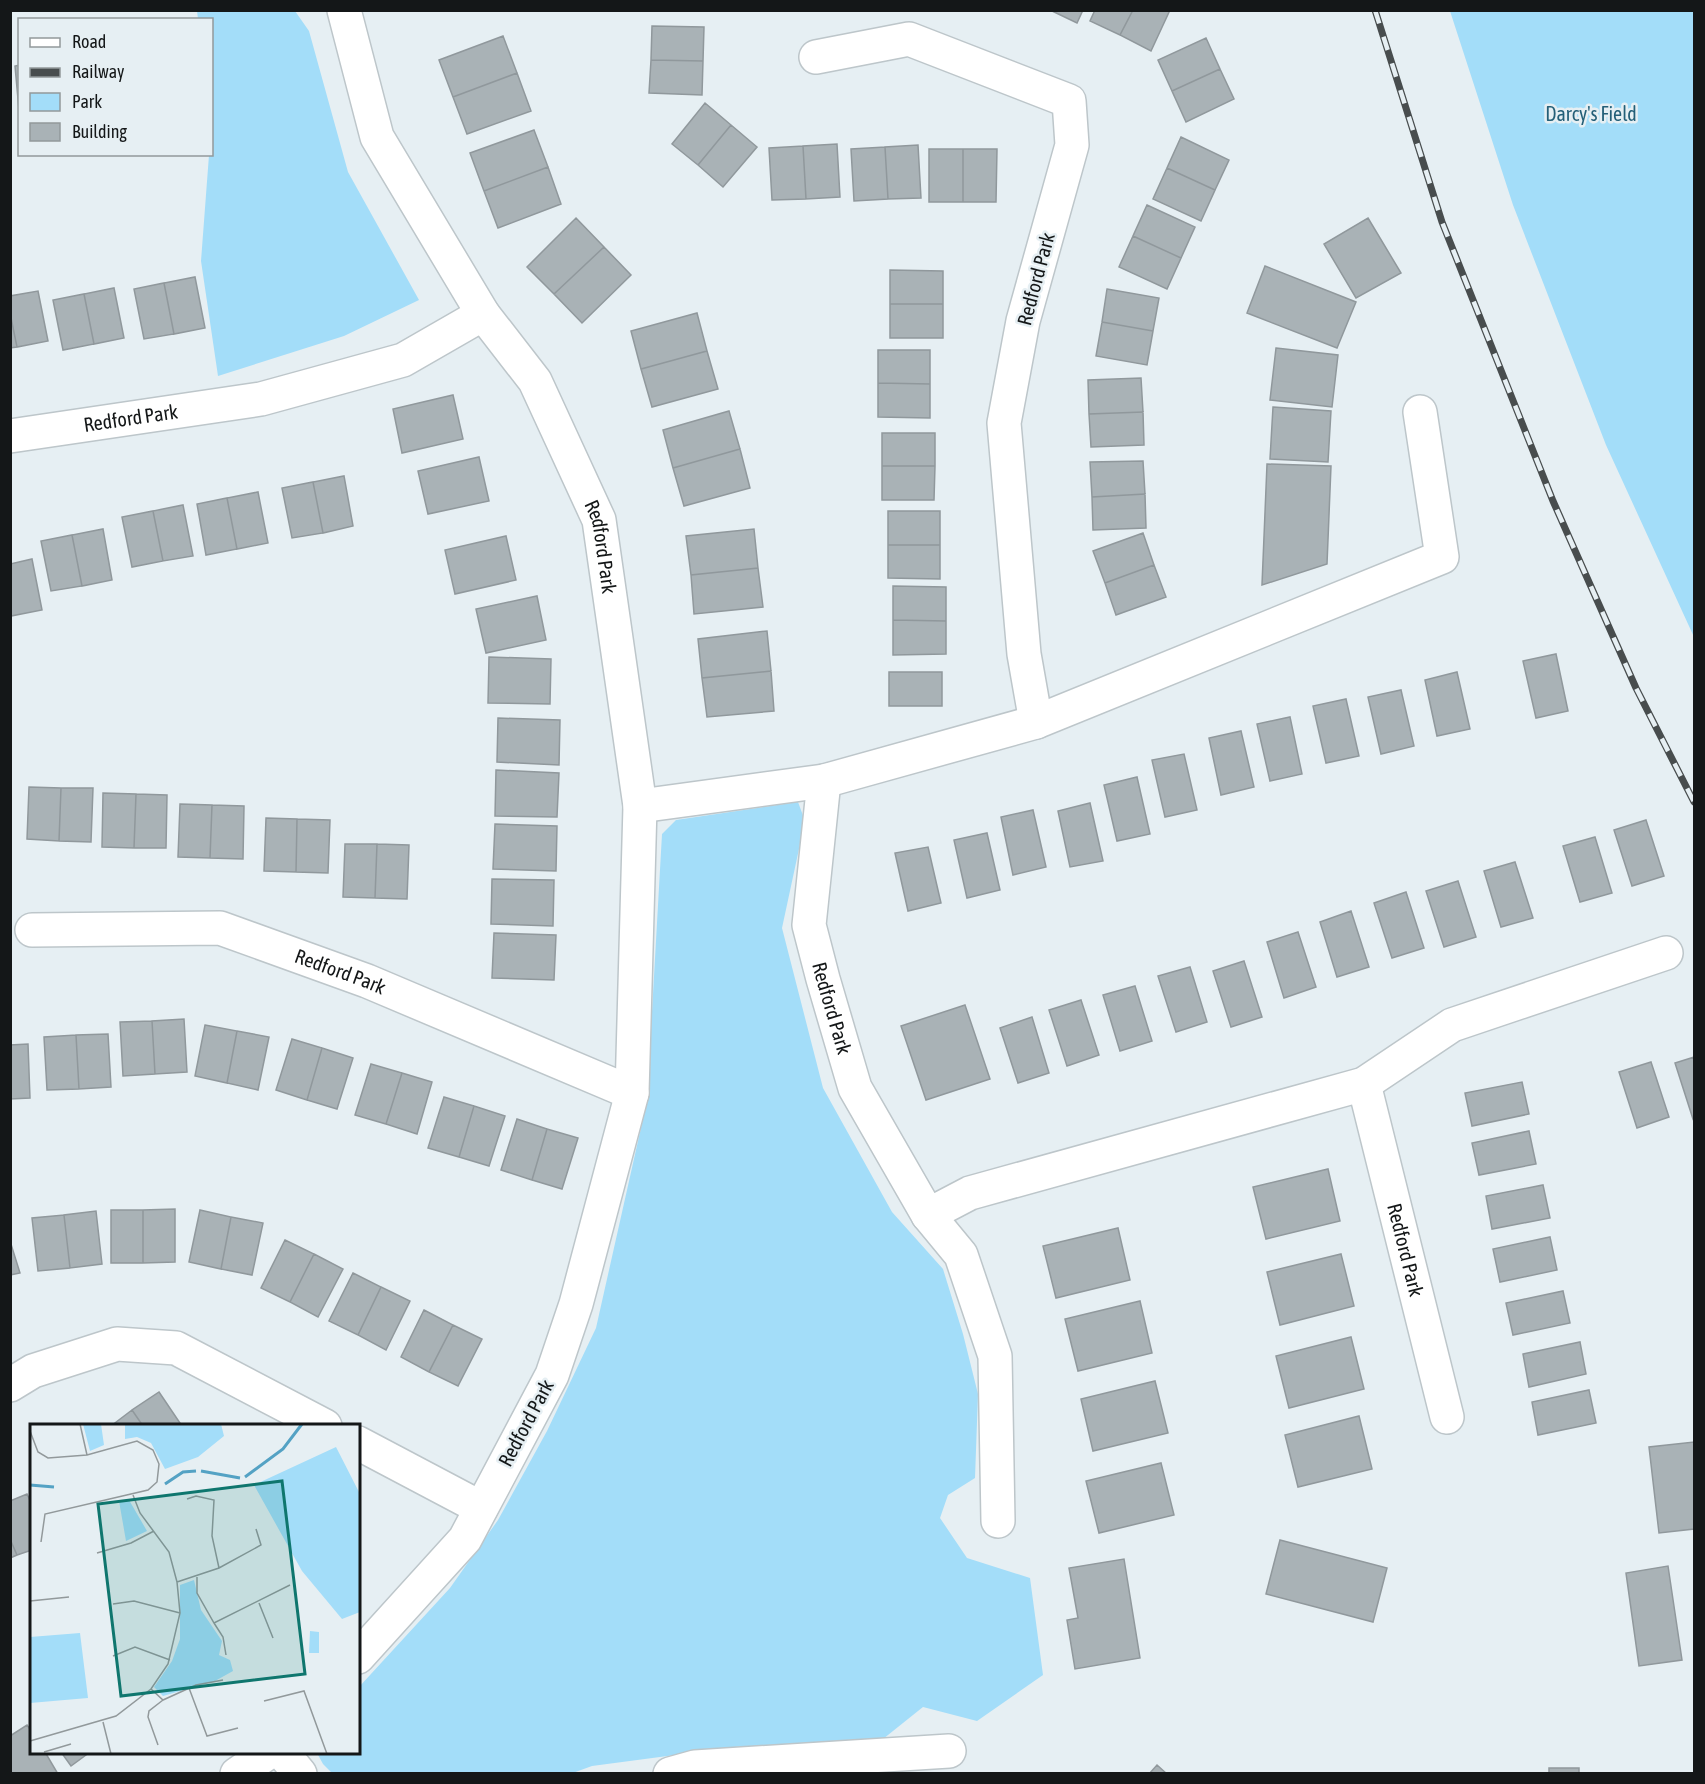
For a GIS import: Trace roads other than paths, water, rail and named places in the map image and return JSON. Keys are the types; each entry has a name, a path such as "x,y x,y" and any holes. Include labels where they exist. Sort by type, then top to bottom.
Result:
{"street":[{"name":"Redford Park","path":"344,10 377,136 483,314 535,381 599,520 640,807 632,1093 576,1304 552,1375 465,1539 360,1655"},
{"name":"Redford Park","path":"816,57 909,39 1069,101 1072,145 1023,321 1004,423 1024,654 1036,722"},
{"name":"Redford Park","path":"10,436 261,399 403,360 483,314"},
{"path":"640,807 824,781 1036,722 1442,556 1420,412"},
{"name":"Redford Park","path":"824,781 809,925 855,1088 928,1215 961,1255 995,1356 998,1521"},
{"name":"Redford Park","path":"32,930 220,928 367,981 632,1093"},
{"path":"928,1215 970,1193 1364,1084 1452,1025 1666,953"},
{"name":"Redford Park","path":"1364,1084 1447,1417"},
{"path":"10,1386 33,1371 117,1344 176,1348 323,1424"},
{"path":"360,1444 481,1508"},
{"path":"670,1773 695,1767 949,1751"},
{"path":"237,1773 265,1754"},
{"path":"284,1754 300,1773"}],"railway":[{"path":"1375,10 1442,222 1553,501 1636,688 1694,802"}],"park label":[{"name":"Darcy's Field","path":"1591,114"}]}
